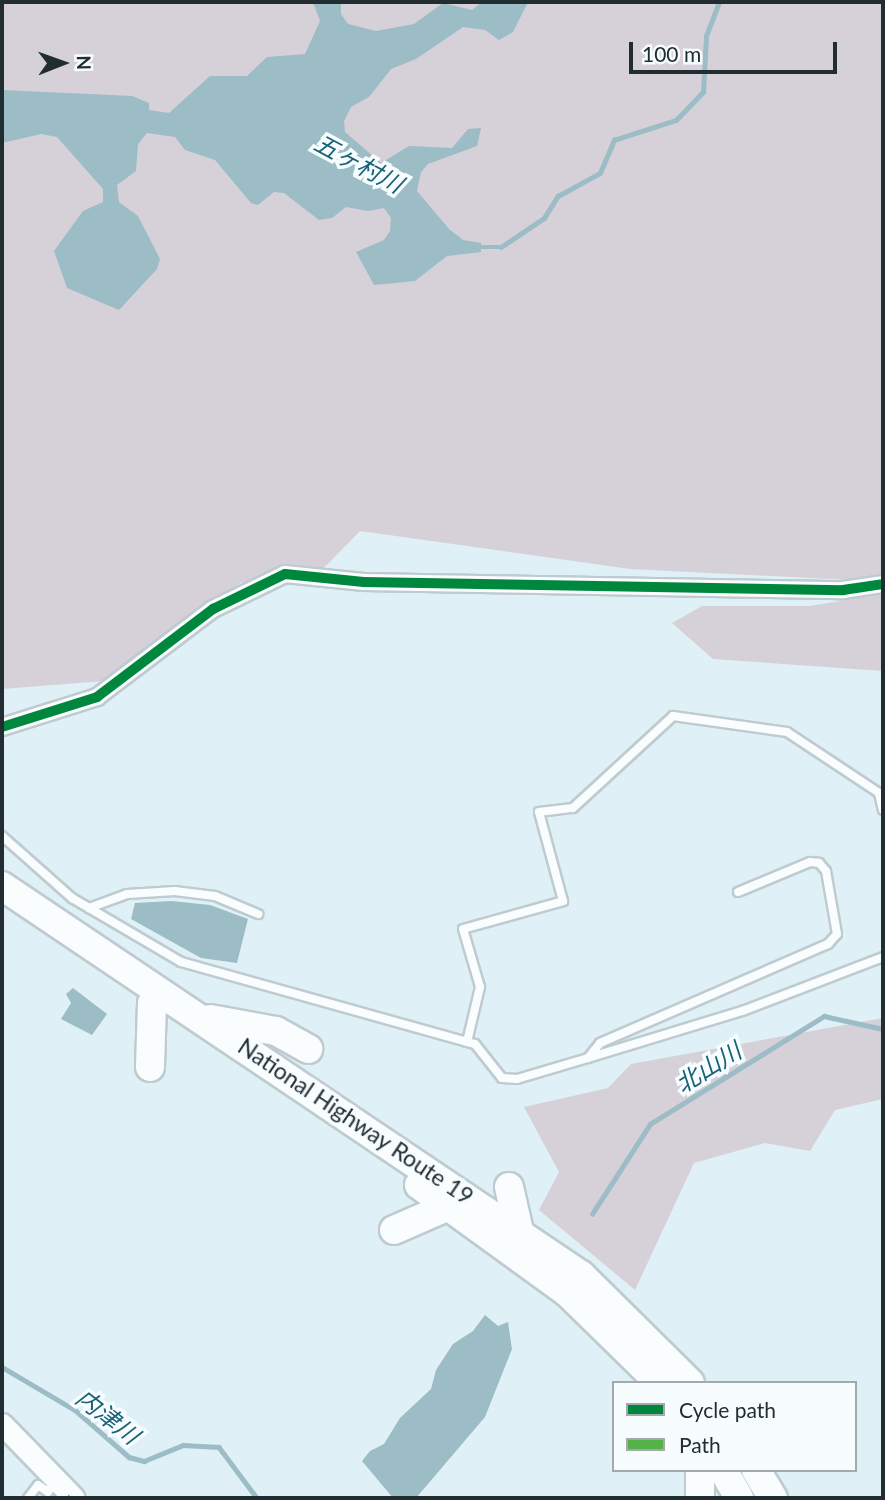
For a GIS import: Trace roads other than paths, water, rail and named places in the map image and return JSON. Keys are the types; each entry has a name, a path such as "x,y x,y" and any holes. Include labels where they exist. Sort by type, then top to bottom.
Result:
{"highway":[{"name":"National Highway Route 19","path":"2,886 201,1017 581,1275 688,1381"},
{"name":"National Highway Route 19","path":"2,907 152,1003 449,1206 567,1292 658,1381"},
{"path":"150,1067 152,1003"},
{"path":"201,1017 276,1031 308,1049"},
{"path":"509,1187 519,1231"},
{"path":"394,1230 449,1206"},
{"path":"699,1472 701,1498"},
{"path":"724,1472 738,1498"},
{"path":"757,1472 774,1498"}],"main road":[{"path":"2,1424 74,1498"}],"street":[{"path":"2,727 97,697 213,608 285,574 364,583 843,590 883,584"}],"lane":[{"path":"467,1042 480,987 463,929 563,901 539,812 573,808 673,716 787,732 879,793 883,810"},
{"path":"2,836 89,908 200,970 475,1044 502,1078 517,1079 745,1010 883,957"},
{"path":"588,1058 600,1043 828,944 837,934 826,871 819,863 810,862 738,892"},
{"path":"89,908 127,894 174,891 215,897 258,914"},
{"path":"28,1498 38,1485 48,1492 56,1480"}],"water":[{"path":"313,2 341,2 341,14 348,24 376,31 414,24 443,3 472,10 482,2 528,2 513,32 499,40 485,30 463,27 416,59 391,69 369,97 351,107 344,121 345,132 381,163 409,146 452,148 468,129 481,128 477,146 428,164 421,172 417,191 449,229 463,240 481,243 481,252 447,256 415,281 374,285 356,252 384,240 390,231 391,218 384,208 368,211 346,207 332,218 319,220 284,193 274,192 258,205 251,203 215,160 185,150 175,137 147,133 138,144 136,171 117,185 119,202 138,216 160,259 157,269 119,310 67,288 54,251 83,211 103,202 103,189 57,137 41,134 2,143 2,90 132,96 149,103 149,110 169,113 210,76 247,76 267,57 305,54 320,21"},
{"path":"172,901 210,905 248,919 237,963 201,958 131,919 135,903"},
{"path":"73,988 107,1014 92,1035 61,1019 71,1003 66,994"},
{"path":"485,1315 498,1326 508,1322 512,1349 485,1417 416,1498 393,1498 362,1461 370,1451 384,1444 400,1418 431,1389 436,1370 453,1344 473,1331"}],"waterway":[{"name":"五ヶ村川","path":"478,247 501,247 544,218 558,196 600,173 614,140 676,120 703,92 706,36 719,2"},
{"name":"北山川","path":"592,1214 650,1124 824,1016 883,1029"},
{"name":"内津川","path":"2,1367 75,1410 129,1457 144,1461 183,1445 219,1447 257,1498"}]}
